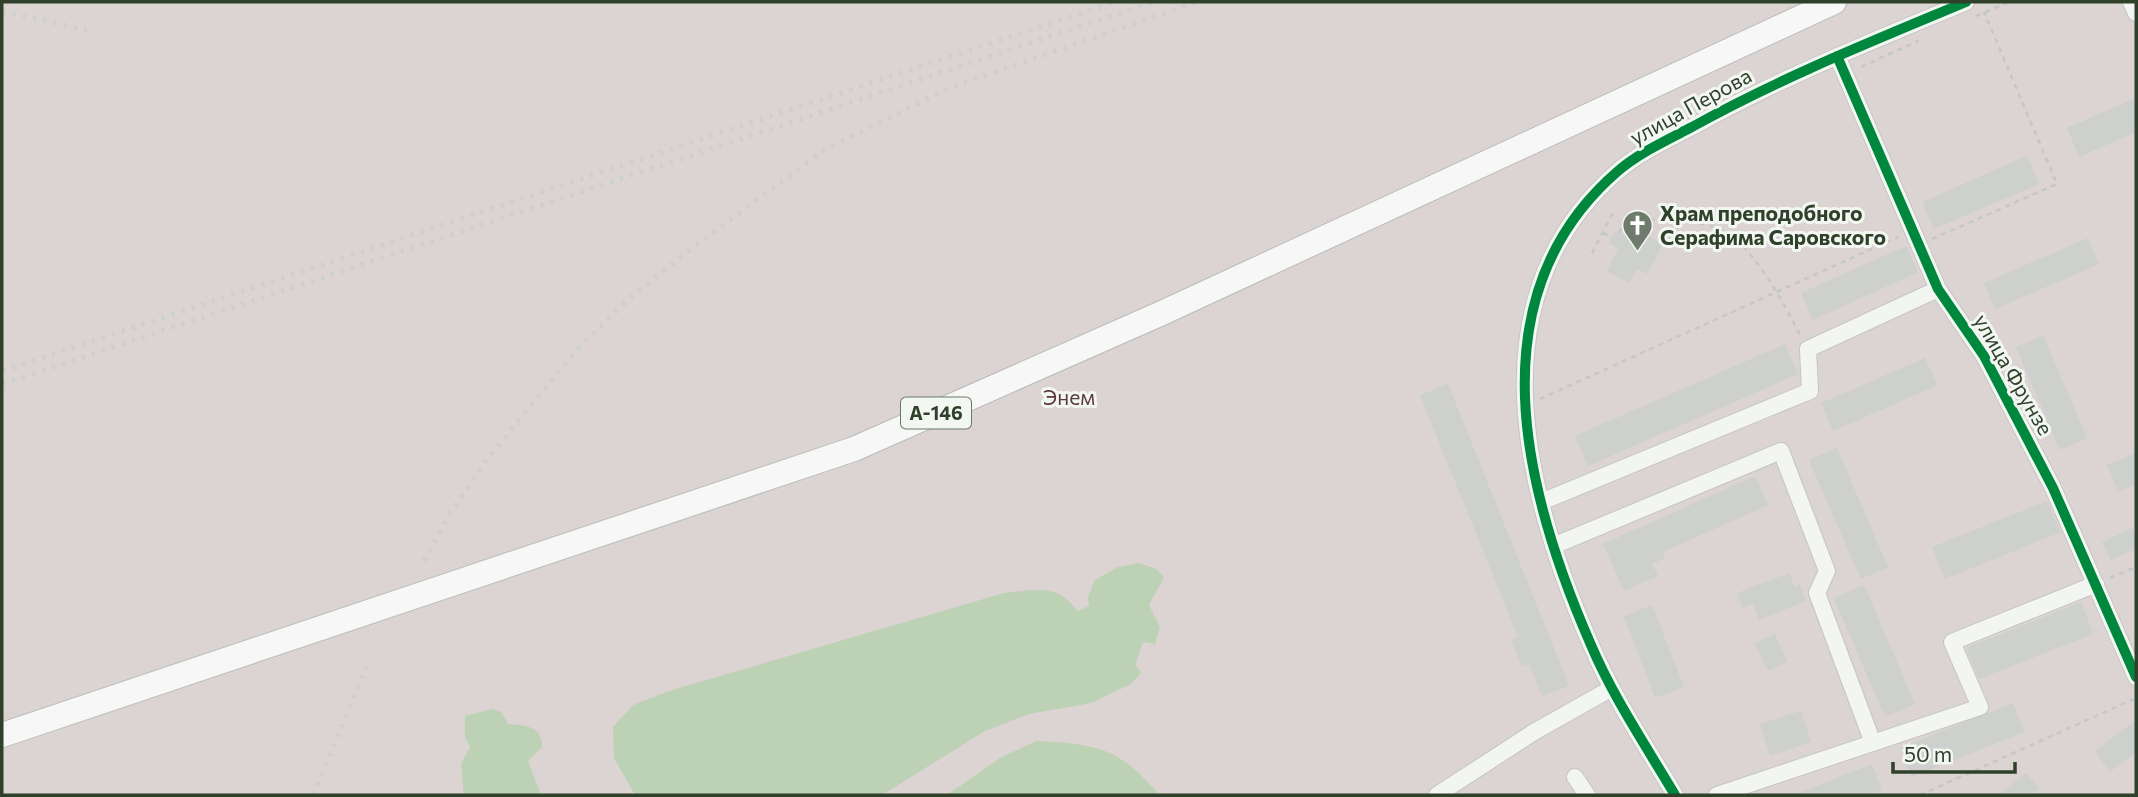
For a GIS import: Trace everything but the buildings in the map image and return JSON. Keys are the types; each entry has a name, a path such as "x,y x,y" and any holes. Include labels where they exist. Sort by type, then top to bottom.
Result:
{"highway":[{"name":"А-146","path":"2,735 854,449 1162,313 1834,2"}],"street":[{"name":"улица Перова","path":"1675,795 1612,688 1591,645 1553,546 1541,502 1525,405 1527,340 1536,294 1555,245 1587,200 1620,169 1743,98 1966,2"},
{"path":"2131,2 2136,13"},
{"name":"улица Фрунзе","path":"1837,56 1938,289 1990,368 2053,488 2136,677"},
{"path":"1541,502 1810,391 1808,349 1938,289"},
{"path":"1553,546 1781,451 1827,571 1816,593 1873,743"},
{"path":"1717,795 1980,707 1952,642 2096,584"},
{"path":"1437,795 1534,732 1612,688"},
{"path":"1574,777 1587,795"}],"path":[{"path":"1525,405 1776,293 2057,184 1984,12"},
{"path":"1592,253 1614,211"},
{"path":"1619,233 1627,218 1684,222 1721,229 1746,252 1776,293 1808,349"},
{"path":"1603,233 1612,237"},
{"path":"2096,584 2136,567"},
{"path":"1920,795 2136,698"}],"green space":[{"name":"Энем","path":"2,2 2136,2 2136,795 2,795"}],"shaded area":[{"path":"1139,563 1156,569 1164,577 1149,605 1160,627 1155,644 1143,642 1135,665 1141,673 1131,684 1091,703 1029,714 985,731 882,795 635,795 614,758 613,727 633,705 669,691 1004,593 1036,590 1054,592 1070,602 1077,611 1089,606 1088,597 1095,580 1118,567"},
{"path":"492,709 501,712 508,724 526,726 539,735 542,747 528,761 541,795 464,795 461,764 470,747 465,737 465,716"},
{"path":"1036,741 1075,744 1105,751 1132,767 1159,795 947,795 1000,758"}],"railway":[{"path":"2,371 1115,2"},
{"path":"2,384 1154,2"},
{"path":"424,561 449,515 484,463 581,345 631,297 696,245 826,149 949,88 1197,2"},
{"path":"2,11 95,32"},
{"path":"313,795 369,661"}],"cycle path":[{"path":"1675,795 1630,721 1591,645 1567,586 1547,524 1532,461 1525,398 1528,336 1543,276 1572,221 1618,171 1635,158 1793,76 1966,2"},
{"path":"1837,56 1938,289 1984,356 2053,488 2136,677"}],"place":[{"name":"Храм преподобного Серафима Саровского","path":"1637,253"}]}
